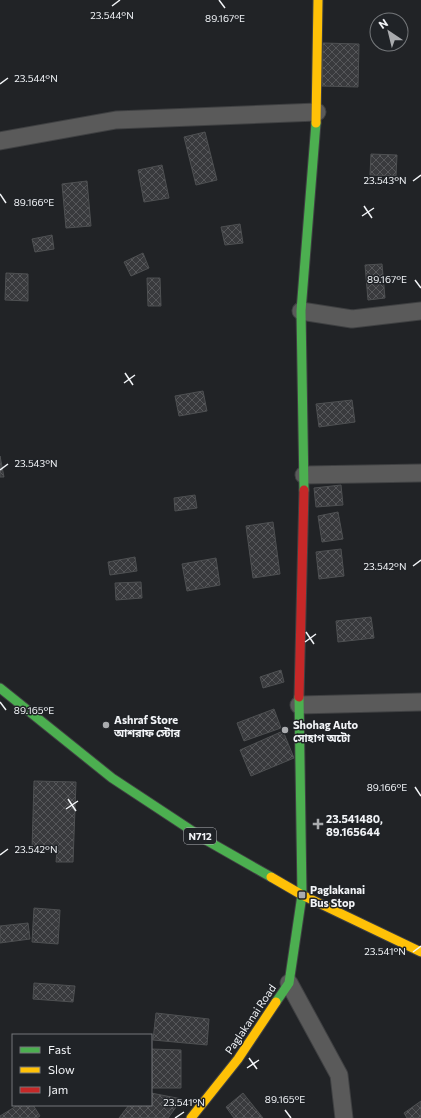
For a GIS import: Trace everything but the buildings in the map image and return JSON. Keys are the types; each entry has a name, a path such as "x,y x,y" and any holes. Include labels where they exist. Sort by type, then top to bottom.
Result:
{"main road":[{"name":"Paglakanai Road","path":"191,1118 238,1059 289,983 302,895 299,705 304,475 301,311 317,112 319,30 318,0"},
{"name":"N712","path":"0,688 112,778 206,840 302,895 421,952"}],"street":[{"path":"0,141 116,120 317,112"},
{"path":"301,311 352,319 421,311"},
{"path":"304,475 421,473"},
{"path":"299,705 421,702"},
{"path":"289,983 339,1075 344,1118"}],"traffic: fast":[{"path":"304,490 301,311 316,123"},
{"path":"0,688 112,778 206,840 271,877"},
{"path":"276,1002 289,983 302,895 299,697"}],"traffic: slow":[{"path":"316,123 318,0"},
{"path":"271,877 302,895 421,952"},
{"path":"191,1118 238,1059 276,1002"}],"traffic: jam":[{"path":"299,697 304,490"}],"place":[{"name":"Ashraf Store আশরাফ স্টোর","path":"106,725"},
{"name":"Shohag Auto সোহাগ অটো","path":"285,730"},
{"name":"23.541480, 89.165644","path":"318,824"},
{"name":"Paglakanai Bus Stop","path":"302,895"}]}
